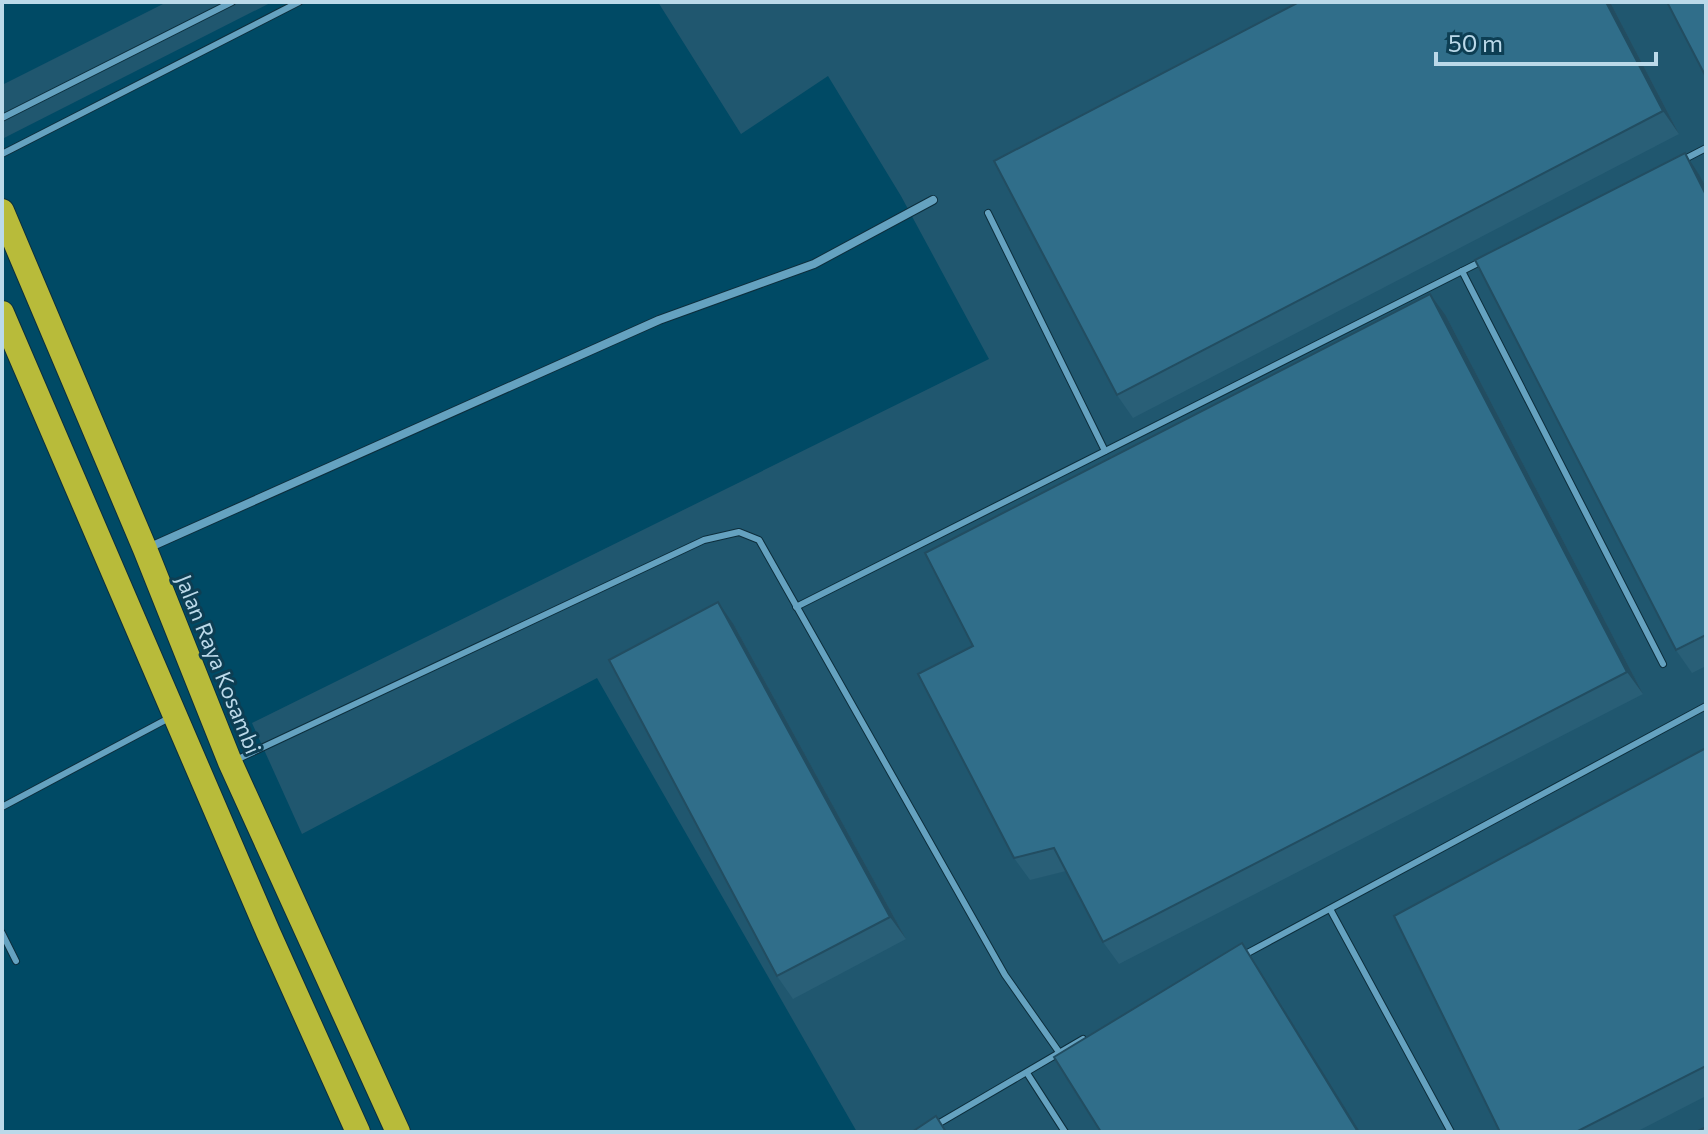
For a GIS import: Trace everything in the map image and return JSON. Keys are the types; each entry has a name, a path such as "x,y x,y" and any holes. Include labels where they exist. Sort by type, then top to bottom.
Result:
{"highway":[{"name":"Jalan Raya Kosambi","path":"2,211 145,549 230,762 398,1132"},
{"path":"2,313 174,715 358,1132"}],"street":[{"path":"145,549 659,320 814,264 933,200"}],"lane":[{"path":"2,118 232,2"},
{"path":"2,154 299,2"},
{"path":"1678,162 1706,148"},
{"path":"988,213 1105,451"},
{"path":"796,607 1488,258"},
{"path":"1462,271 1663,664"},
{"path":"230,762 704,540 739,532 759,540 1005,975 1059,1052"},
{"path":"1235,959 1706,706"},
{"path":"2,807 174,715"},
{"path":"1330,909 1451,1132"},
{"path":"2,933 16,961"},
{"path":"924,1132 1086,1038"},
{"path":"1027,1073 1065,1132"}],"shaded area":[{"path":"167,2 272,2 4,138 2,85"},
{"path":"658,2 1706,2 1706,1132 857,1132 597,678 302,834 252,723 989,359 901,196 828,76 741,134"}],"building":[{"path":"1299,2 1606,2 1663,111 1117,395 994,161"},
{"path":"1667,2 1706,2 1706,77"},
{"path":"1685,153 1706,195 1706,635 1676,650 1475,260"},
{"path":"1430,294 1627,672 1103,942 1054,848 1014,858 918,674 973,646 925,553"},
{"path":"718,602 890,917 777,976 609,660"},
{"path":"1706,748 1706,1066 1576,1132 1500,1132 1394,916"},
{"path":"1242,943 1358,1132 1101,1132 1054,1057"},
{"path":"936,1116 946,1132 912,1132"}]}
